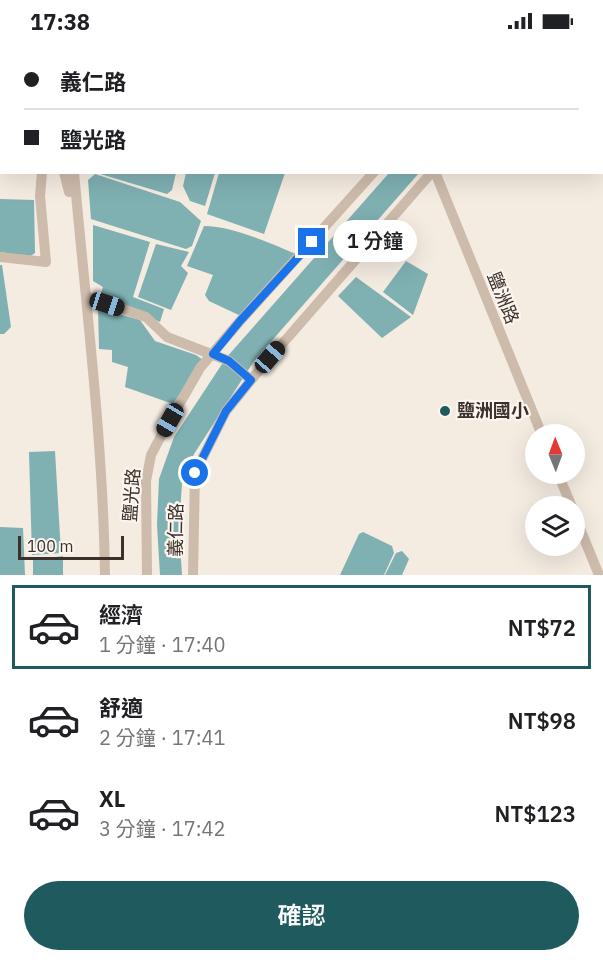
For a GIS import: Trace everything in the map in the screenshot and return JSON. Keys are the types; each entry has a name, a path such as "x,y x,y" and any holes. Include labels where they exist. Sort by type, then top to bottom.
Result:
{"street":[{"path":"0,257 46,262 40,196 42,174"},
{"path":"64,174 69,192 76,192"},
{"path":"74,174 88,297 104,501 105,575"},
{"name":"鹽光路","path":"147,575 145,494 152,455 201,368 240,321 372,174"},
{"name":"義仁路","path":"193,575 195,473 226,411 249,378 431,174"},
{"name":"鹽洲路","path":"434,174 537,424"},
{"path":"88,297 146,317 167,337 229,361 249,378"},
{"path":"585,541 599,575"}],"water":[{"path":"95,174 180,202 201,221 192,246 186,249 91,219 88,180"},
{"path":"100,174 176,174 172,190 167,194"},
{"path":"186,174 215,174 205,206 190,201 183,186"},
{"path":"219,174 285,174 264,234 207,214"},
{"path":"388,174 418,174 254,361 194,454 182,483 179,529 182,575 160,575 157,525 159,479 174,437 226,358"},
{"path":"0,199 34,200 35,253 29,257 0,252"},
{"path":"93,225 150,242 133,297 164,309 160,322 100,296 103,287 93,281"},
{"path":"204,226 239,232 296,254 243,317 209,301 205,295 213,275 187,266"},
{"path":"156,244 189,252 181,266 188,273 171,310 138,297"},
{"path":"406,261 428,274 413,315 383,292"},
{"path":"0,265 2,265 11,327 4,334 0,334"},
{"path":"356,277 411,317 382,338 338,296"},
{"path":"98,308 140,320 155,341 196,355 203,360 173,404 125,387 128,367 112,362 112,350 99,349"},
{"path":"55,451 61,553 32,555 29,452"},
{"path":"0,527 23,528 25,575 0,575"},
{"path":"363,532 392,546 394,553 384,575 340,575 359,534"},
{"path":"402,551 409,559 402,575 385,575 396,553"},
{"path":"63,556 63,575 33,575 33,560"}],"place":[{"name":"鹽洲國小","path":"445,411"}],"route":[{"path":"195,473 226,411 251,380 229,361 213,354 312,242"}]}
